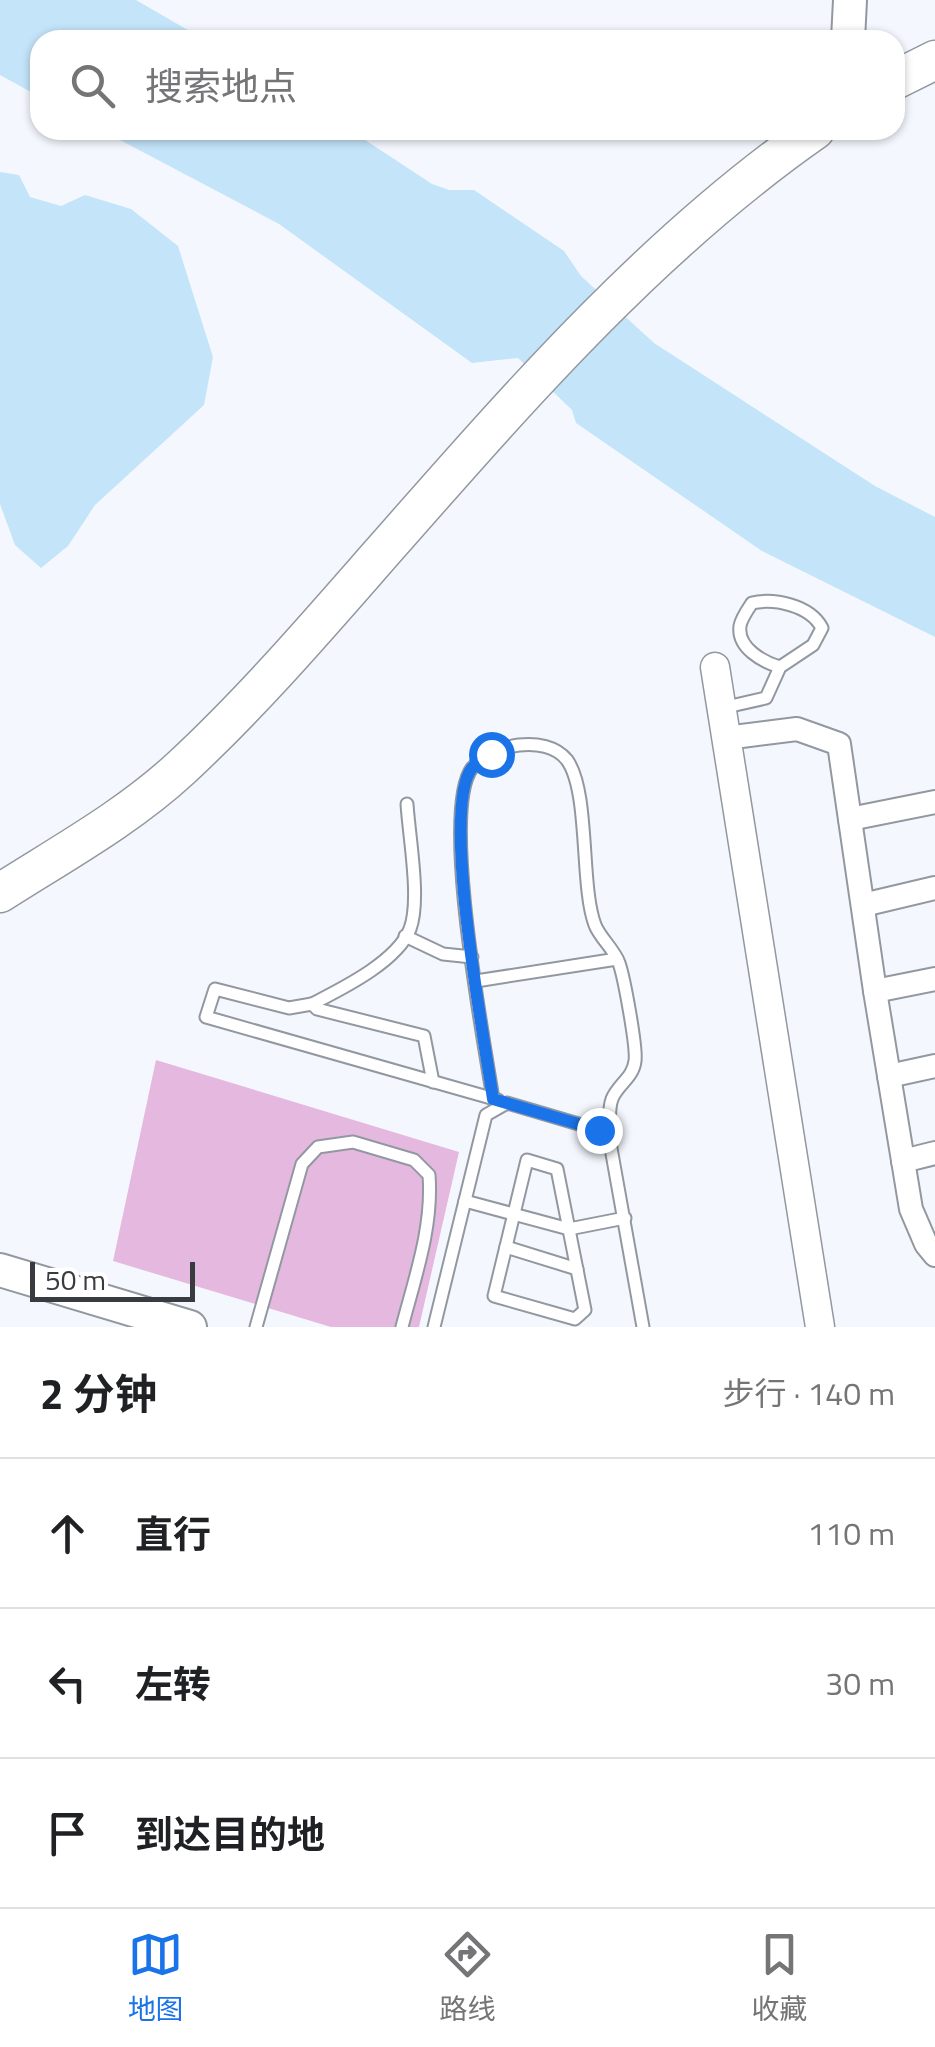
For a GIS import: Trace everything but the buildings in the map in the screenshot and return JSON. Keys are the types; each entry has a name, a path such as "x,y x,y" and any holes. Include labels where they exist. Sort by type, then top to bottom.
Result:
{"main road":[{"path":"848,30 850,0"},
{"path":"905,75 935,60"},
{"path":"0,893 112,822 179,770 289,659 500,418 623,291 712,212 802,140"},
{"path":"0,1270 190,1327"}],"street":[{"path":"715,667 820,1327"},
{"path":"726,738 797,729 839,744 911,1209 934,1253"},
{"path":"850,819 935,802"},
{"path":"862,905 935,888"},
{"path":"875,990 935,979"},
{"path":"889,1076 935,1066"},
{"path":"903,1160 935,1153"}],"lane":[{"path":"722,708 766,698 780,667 814,645 822,628 816,618 772,598 752,602 740,625 742,640 762,662 780,667"},
{"path":"493,1099 472,956 460,833 464,787 472,768 491,754 509,746 528,744 552,748 568,761 576,786 595,924 617,959 636,1059 630,1078 612,1098 609,1137 643,1327"},
{"path":"407,804 413,897 410,928 389,955 351,984 312,1004 289,1008 215,989 206,1017 599,1130 609,1137"},
{"path":"405,936 443,954 472,956"},
{"path":"476,981 617,959"},
{"path":"312,1004 317,1009 424,1036 433,1082"},
{"path":"434,1327 486,1115 507,1103"},
{"path":"256,1327 302,1164 318,1147 353,1142 414,1160 430,1175 427,1233 402,1327"},
{"path":"527,1160 557,1169 585,1310 575,1319 494,1296 514,1214 527,1160"},
{"path":"465,1201 569,1228 625,1218"},
{"path":"506,1247 577,1270"}],"water":[{"path":"0,0 136,0 188,30 30,30 30,92 0,75"},
{"path":"120,140 365,140 432,184 449,190 474,190 564,251 581,276 654,343 875,486 935,517 935,637 762,551 576,423 572,410 518,358 472,363 279,224"},
{"path":"0,172 19,175 30,197 61,206 85,195 131,209 178,246 213,357 204,405 95,505 68,546 41,568 15,545 0,504"}],"route":[{"path":"491,754 472,768 464,787 460,833 468,931 493,1099 599,1130"}]}
